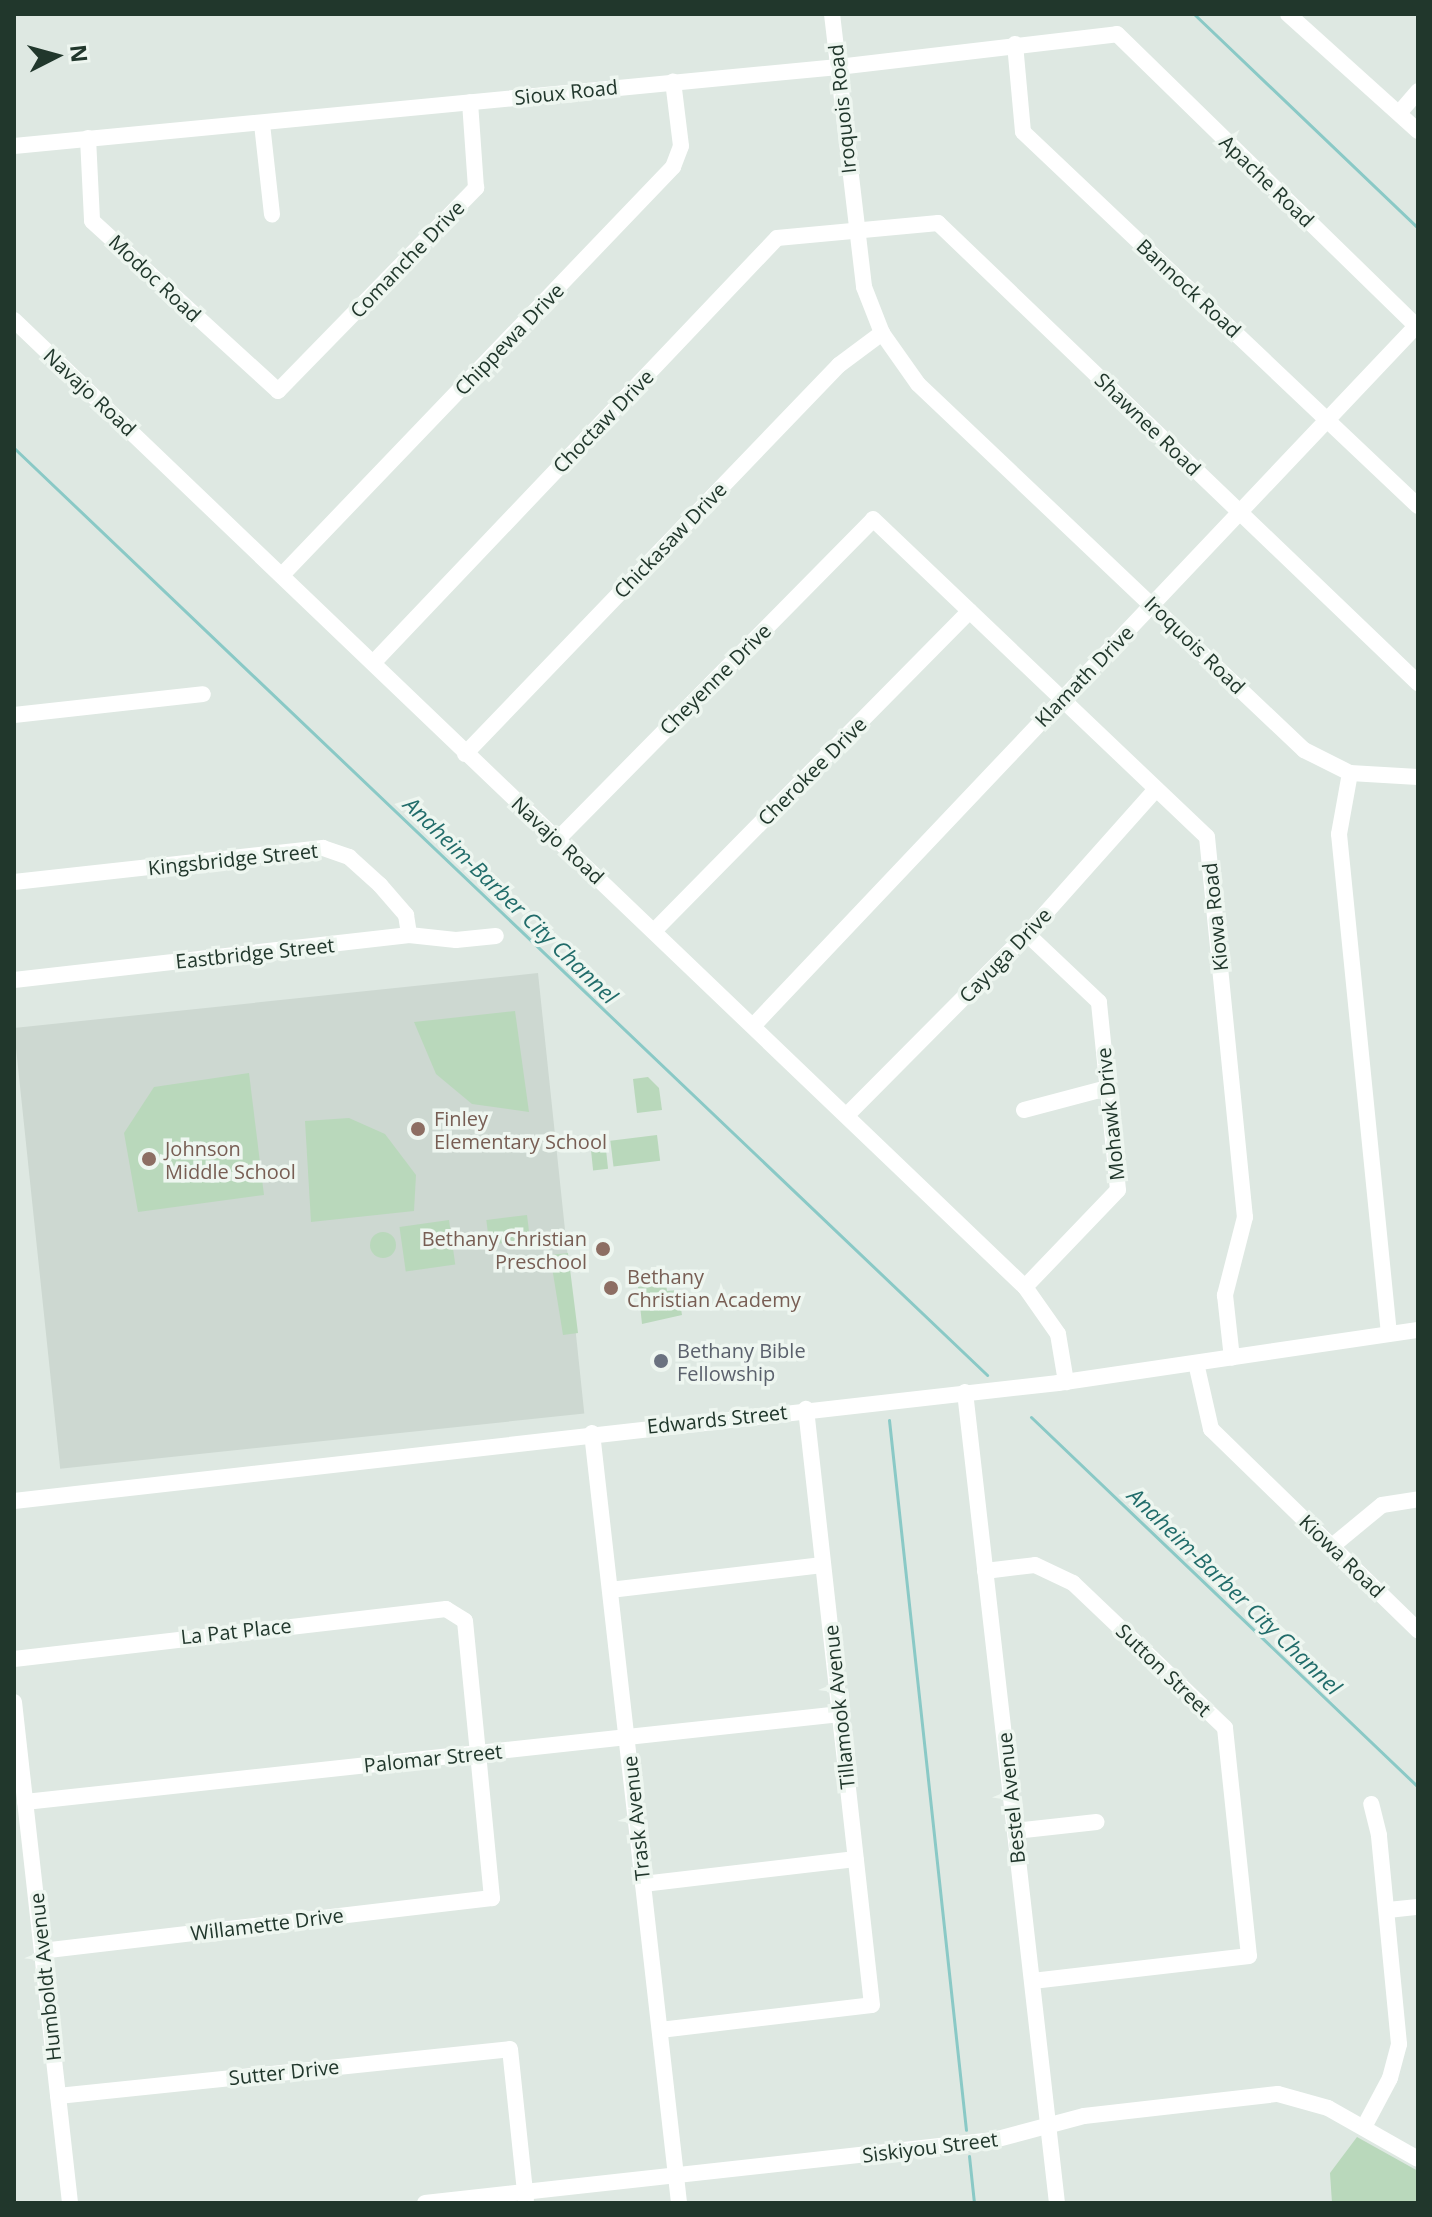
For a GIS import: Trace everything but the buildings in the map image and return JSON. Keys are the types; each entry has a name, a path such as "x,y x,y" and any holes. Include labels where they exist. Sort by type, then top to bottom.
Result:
{"street":[{"name":"Iroquois Road","path":"832,14 864,287 882,333 918,384 1304,750 1350,773"},
{"path":"1288,14 1418,131"},
{"name":"Sioux Road","path":"14,146 838,67 1117,34"},
{"name":"Apache Road","path":"1117,34 1417,327"},
{"name":"Bannock Road","path":"1015,44 1023,132 1418,506"},
{"name":"Chippewa Drive","path":"283,574 673,167 681,146 673,81"},
{"path":"1400,112 1418,91"},
{"name":"Comanche Drive","path":"278,391 476,188 470,102"},
{"path":"262,124 272,214"},
{"name":"Modoc Road","path":"88,138 92,221 278,391"},
{"name":"Shawnee Road","path":"856,232 938,223 1418,683"},
{"name":"Choctaw Drive","path":"374,662 777,238 856,232"},
{"name":"Navajo Road","path":"14,320 283,574 465,754 848,1114 1025,1287 1058,1334 1066,1382"},
{"name":"Klamath Drive","path":"753,1026 1417,327"},
{"name":"Chickasaw Drive","path":"465,754 839,365 882,333"},
{"name":"Kiowa Road","path":"873,519 1064,696 1207,837 1245,1217 1225,1295 1232,1358"},
{"name":"Cheyenne Drive","path":"557,840 873,519"},
{"name":"Cherokee Drive","path":"655,930 970,611"},
{"path":"15,711 203,694"},
{"path":"1389,1334 1339,834 1350,773 1418,777"},
{"name":"Cayuga Drive","path":"848,1114 1027,934 1156,789"},
{"name":"Kingsbridge Street","path":"14,882 323,848 349,857 380,885 406,915 409,935"},
{"name":"Mohawk Drive","path":"1025,1287 1118,1190 1099,1002 1027,934"},
{"name":"Eastbridge Street","path":"14,980 409,935 456,940 496,936"},
{"path":"1024,1110 1107,1088"},
{"name":"Edwards Street","path":"14,1501 592,1433 1066,1382 1418,1330"},
{"name":"Kiowa Road","path":"1196,1363 1211,1429 1418,1630"},
{"name":"Bestel Avenue","path":"965,1392 1057,2203"},
{"name":"Tillamook Avenue","path":"660,2030 872,2005 806,1409"},
{"name":"Trask Avenue","path":"592,1433 679,2203"},
{"path":"1331,1547 1382,1505 1418,1499"},
{"path":"610,1590 823,1565"},
{"name":"Sutton Street","path":"985,1571 1035,1565 1073,1583 1225,1728 1249,1956 1032,1981"},
{"name":"La Pat Place","path":"14,1659 446,1609 459,1614 465,1621 478,1753"},
{"name":"Humboldt Avenue","path":"14,1702 70,2203"},
{"name":"Palomar Street","path":"25,1802 840,1714"},
{"name":"Willamette Drive","path":"42,1951 492,1898 478,1753"},
{"path":"1364,2127 1390,2078 1399,2044 1388,1910 1371,1804"},
{"path":"1015,1831 1097,1822"},
{"path":"643,1884 856,1859"},
{"path":"1388,1910 1418,1907"},
{"path":"1399,2044 1418,2042"},
{"name":"Sutter Drive","path":"58,2096 510,2049 525,2198"},
{"name":"Siskiyou Street","path":"425,2203 525,2198 994,2140 1048,2124 1278,2094 1328,2108 1418,2159"}],"shaded area":[{"path":"538,973 584,1414 60,1469 14,1028"}],"green space":[{"path":"515,1011 529,1112 472,1104 436,1074 414,1022"},
{"path":"249,1073 264,1195 138,1212 124,1133 154,1087"},
{"path":"648,1077 659,1088 662,1110 637,1113 633,1079"},
{"path":"349,1118 385,1134 416,1175 414,1211 311,1222 305,1121"},
{"path":"657,1135 660,1161 614,1167 610,1141"},
{"path":"605,1140 608,1169 593,1170 590,1142"},
{"path":"527,1215 530,1240 489,1245 486,1220"},
{"path":"449,1220 455,1265 406,1272 399,1227"},
{"path":"383,1232 392,1236 396,1245 392,1254 383,1258 374,1254 370,1245 374,1236"},
{"path":"568,1253 578,1333 563,1335 550,1255"},
{"path":"666,1283 667,1291 678,1290 682,1315 642,1324 638,1287"},
{"path":"1357,2137 1418,2171 1418,2203 1332,2203 1330,2173"}],"waterway":[{"path":"1194,14 1418,228"},
{"name":"Anaheim-Barber City Channel","path":"14,448 987,1375"},
{"name":"Anaheim-Barber City Channel","path":"1031,1417 1418,1787"},
{"path":"889,1420 966,2130"},
{"path":"969,2156 974,2203"}],"place":[{"name":"Finley Elementary School","path":"418,1129"},
{"name":"Johnson Middle School","path":"149,1159"},
{"name":"Bethany Christian Preschool","path":"603,1249"},
{"name":"Bethany Christian Academy","path":"611,1288"},
{"name":"Bethany Bible Fellowship","path":"661,1361"}]}
